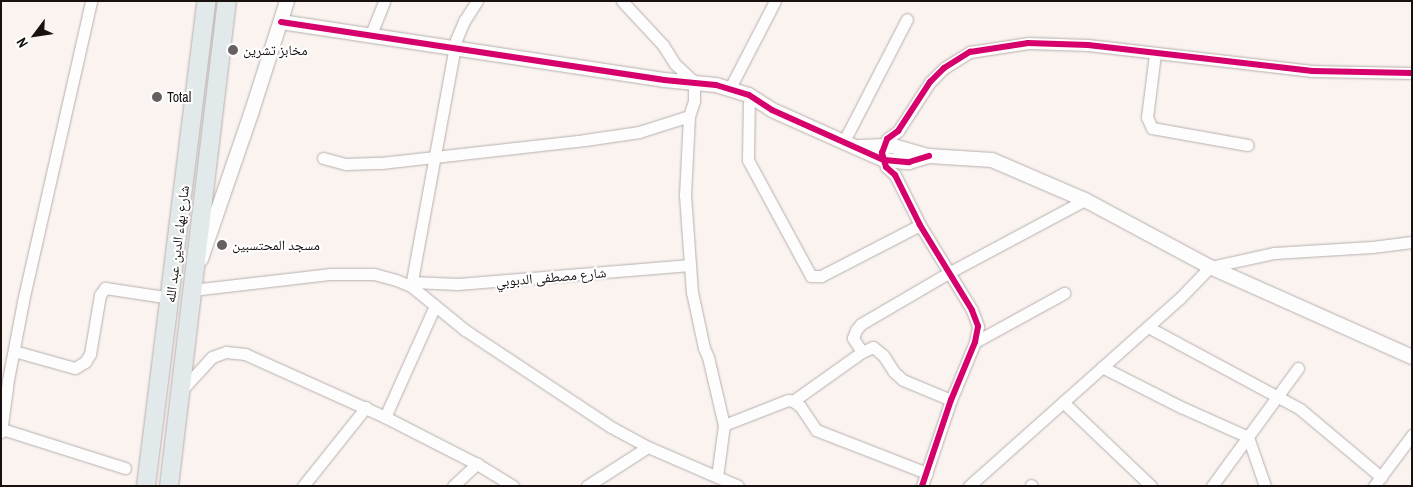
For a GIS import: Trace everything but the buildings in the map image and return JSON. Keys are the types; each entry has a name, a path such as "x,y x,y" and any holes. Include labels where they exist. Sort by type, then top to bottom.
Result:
{"main road":[{"name":"شارع بهاء الدين عبد الله","path":"146,486 171,298 206,1"},
{"name":"شارع بهاء الدين عبد الله","path":"169,486 227,1"}],"street":[{"path":"92,1 36,240 14,351 2,430 125,468"},
{"path":"287,1 192,286 241,286 331,274 374,274 411,284 465,330 584,410 648,447 738,486"},
{"path":"371,34 384,1"},
{"path":"411,284 454,46 458,32 477,1"},
{"path":"622,1 663,45 675,64 694,82 694,101 689,116 685,195 692,292 724,426 717,477"},
{"path":"730,88 770,3"},
{"path":"844,141 907,20"},
{"path":"281,22 454,46 664,80 694,82 730,88 749,95 772,110 859,147 884,153 901,148 929,156 992,160 1085,200 1210,267 1410,358"},
{"path":"884,153 887,139 898,131 930,82 944,68 970,52 1028,43 1088,45 1155,54 1330,72 1412,73"},
{"path":"1155,54 1147,117 1152,128 1247,145"},
{"path":"749,95 748,160 811,276 821,276 920,225"},
{"path":"324,158 346,164 362,164 615,136 652,128 689,116"},
{"path":"897,169 901,148 898,131"},
{"path":"884,153 897,169 920,225 950,272 976,318 978,326 975,342 951,400 922,486"},
{"path":"897,169 929,156"},
{"path":"862,352 853,338 861,324 950,272 1085,200"},
{"path":"969,486 1148,327 1210,267 1274,254 1372,248 1412,242"},
{"name":"شارع مصطفى الدبوبي","path":"411,284 458,284 690,265"},
{"path":"14,351 70,369 75,368 85,362 90,354 100,295 105,288 171,298"},
{"path":"975,342 1064,293"},
{"path":"385,417 435,306"},
{"path":"1148,327 1300,409 1377,481 1412,435"},
{"path":"793,401 869,348 877,349 897,376 914,386 951,400"},
{"path":"180,392 212,357 226,352 236,352 258,358 285,373 366,407 477,464 513,486"},
{"path":"1102,367 1181,407 1248,437 1264,486"},
{"path":"1212,486 1298,368"},
{"path":"724,426 788,400 793,401 800,406 816,430 926,473"},
{"path":"1063,402 1151,486"},
{"path":"303,486 366,407"},
{"path":"587,486 648,447"},
{"path":"453,486 477,464"}],"cycle path":[{"path":"281,22 664,80 716,85 749,95 772,110 884,160 909,162 929,156"},
{"path":"922,486 951,400 975,342 978,326 972,310 920,225 895,175 886,167 882,153 887,139 898,131 930,82 944,68 970,52 1028,43 1088,45 1312,71 1412,73"}],"place":[{"name":"مخابز تشرين","path":"233,50"},
{"name":"Total","path":"157,97"},
{"name":"مسجد المحتسبين","path":"222,245"}]}
